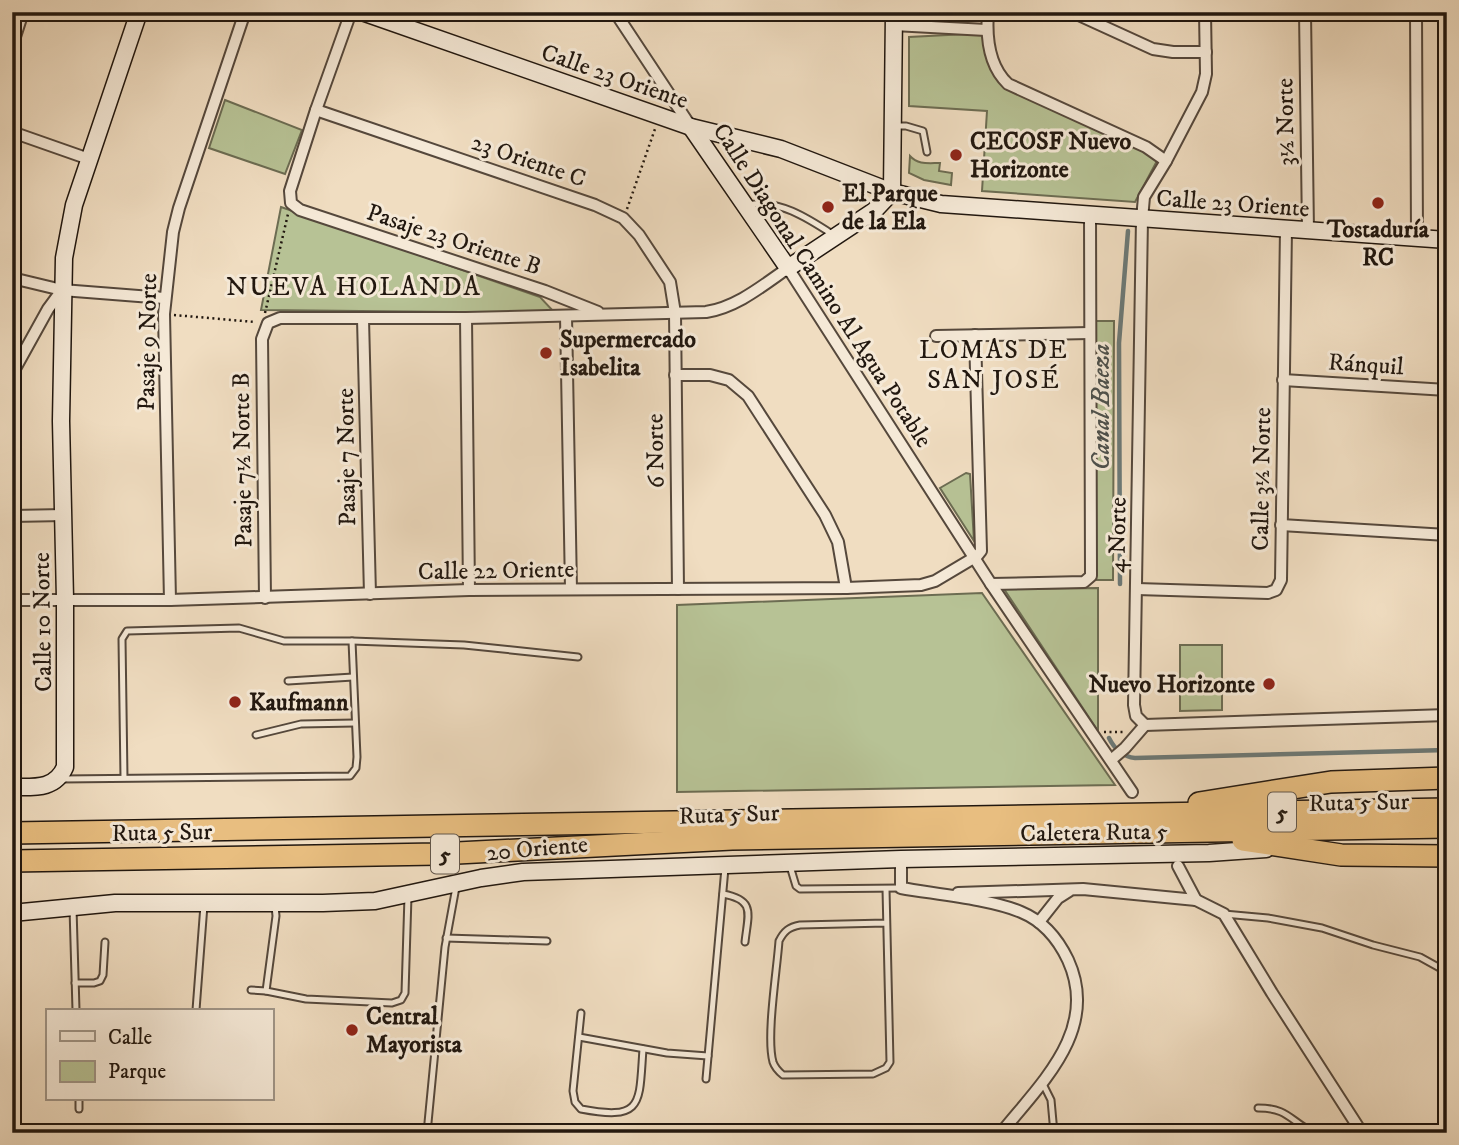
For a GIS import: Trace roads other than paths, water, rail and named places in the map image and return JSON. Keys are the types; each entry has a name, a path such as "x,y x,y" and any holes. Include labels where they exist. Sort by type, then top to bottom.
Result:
{"highway":[{"path":"1117,814 1331,782 1447,778"},
{"name":"Ruta 5 Sur","path":"12,833 1447,809"},
{"name":"Ruta 5 Sur","path":"12,861 438,854 732,839 1447,827"},
{"path":"1182,832 1363,856 1447,856"}],"street":[{"path":"12,46 23,12"},
{"name":"Calle 10 Norte","path":"58,779 66,760 61,421 62,290 68,229 139,12"},
{"name":"Pasaje 9 Norte","path":"170,600 164,299 179,208 245,12"},
{"path":"316,110 351,12"},
{"name":"Calle 23 Oriente","path":"362,12 691,127 797,154 892,192 941,204 1447,240"},
{"name":"Calle Diagonal Camino Al Agua Potable","path":"615,12 788,268 991,584 1113,758 1132,792"},
{"path":"988,12 986,30 997,74 1008,84 1146,147 1166,161"},
{"path":"1072,12 1160,51 1206,52"},
{"name":"4 Norte","path":"1145,725 1136,716 1134,705 1139,219 1144,197 1202,92 1206,74 1205,12"},
{"name":"3½ Norte","path":"1305,12 1308,231"},
{"path":"1417,238 1416,14 1447,15"},
{"path":"363,319 706,312 730,306 879,207 892,192 894,19 986,30"},
{"name":"Pasaje 23 Oriente B","path":"316,110 290,191 291,202 300,210 545,291 604,315"},
{"name":"23 Oriente C","path":"316,110 595,205 623,218 639,235 670,282 675,313"},
{"path":"12,132 89,159"},
{"path":"720,167 723,150 735,139"},
{"path":"991,584 1084,582 1092,573 1090,215"},
{"name":"Calle 3½ Norte","path":"1137,590 1268,593 1276,590 1281,580 1286,229"},
{"path":"12,278 62,290 164,299"},
{"path":"12,374 48,309 62,290"},
{"name":"6 Norte","path":"675,313 678,589"},
{"path":"566,316 571,589"},
{"name":"Pasaje 7½ Norte B","path":"265,598 262,339 268,323 280,318 363,319"},
{"path":"466,318 469,590"},
{"name":"Pasaje 7 Norte","path":"363,319 370,594"},
{"path":"936,336 1090,333"},
{"path":"974,558 981,547 975,335"},
{"path":"675,375 710,375 729,380 748,396 825,515 838,542 846,588"},
{"name":"Ránquil","path":"1283,380 1447,390"},
{"path":"12,516 64,515"},
{"path":"1281,525 1447,535"},
{"name":"Calle 22 Oriente","path":"12,600 265,598 469,590 846,588 928,584 974,558"},
{"path":"1113,758 1145,725 1447,715"},
{"path":"12,788 44,786 58,779"},
{"name":"Caletera Ruta 5","path":"901,859 1209,853 1287,848"},
{"path":"901,859 901,888 1017,910 1039,922 1056,938 1072,968 1077,1008 1068,1046 1001,1133"},
{"name":"20 Oriente","path":"12,913 115,902 350,903 523,873 901,859"},
{"path":"1178,866 1196,900"},
{"path":"934,894 1072,890 1196,900 1224,914 1358,1132"},
{"path":"1039,922 1058,898 1072,890"}],"lane":[{"path":"894,126 923,131 927,152"},
{"path":"745,205 758,202 772,204 836,236"},
{"path":"124,778 121,639 127,631 239,628 284,641 464,646 578,657"},
{"path":"58,779 350,776 356,768 357,757 352,641"},
{"path":"289,681 353,677"},
{"path":"256,735 301,724 355,723"},
{"path":"789,863 796,886 800,889 901,888"},
{"path":"706,1079 725,865"},
{"path":"427,1133 446,938 456,884"},
{"path":"886,889 891,1053 886,1068 873,1074 783,1075 775,1068 772,1060 771,1040 779,941 783,933 789,927 800,925 886,923"},
{"path":"723,894 739,897 744,901 748,914 745,942"},
{"path":"251,990 306,999 392,1003 401,1000 405,993 408,895"},
{"path":"196,1009 205,903"},
{"path":"266,991 276,916 275,903"},
{"path":"73,906 76,1009"},
{"path":"1224,914 1268,918 1322,928 1420,957 1447,972"},
{"path":"446,938 547,941"},
{"path":"75,983 100,981 103,975 105,942"},
{"path":"581,1013 573,1091 575,1102 581,1109 619,1113 634,1107 643,1049"},
{"path":"579,1037 643,1049 708,1056"},
{"path":"1042,1082 1051,1100 1054,1133"},
{"path":"79,1100 79,1109"},
{"path":"1258,1108 1279,1109 1297,1124 1314,1133"}],"waterway":[{"name":"Canal Baeza","path":"1120,584 1119,343 1128,231"},
{"name":"Canal Baeza","path":"1109,738 1119,751 1135,758 1447,750"}],"place":[{"name":"CECOSF Nuevo Horizonte","path":"956,155"},
{"name":"Tostaduría RC","path":"1378,203"},
{"name":"El Parque de la Ela","path":"828,207"},
{"name":"Supermercado Isabelita","path":"546,353"},
{"name":"Nuevo Horizonte","path":"1269,684"},
{"name":"Kaufmann","path":"235,702"},
{"name":"Central Mayorista","path":"352,1030"}],"district":[{"name":"NUEVA HOLANDA","path":"354,286"},
{"name":"LOMAS DE SAN JOSÉ","path":"994,364"}]}
